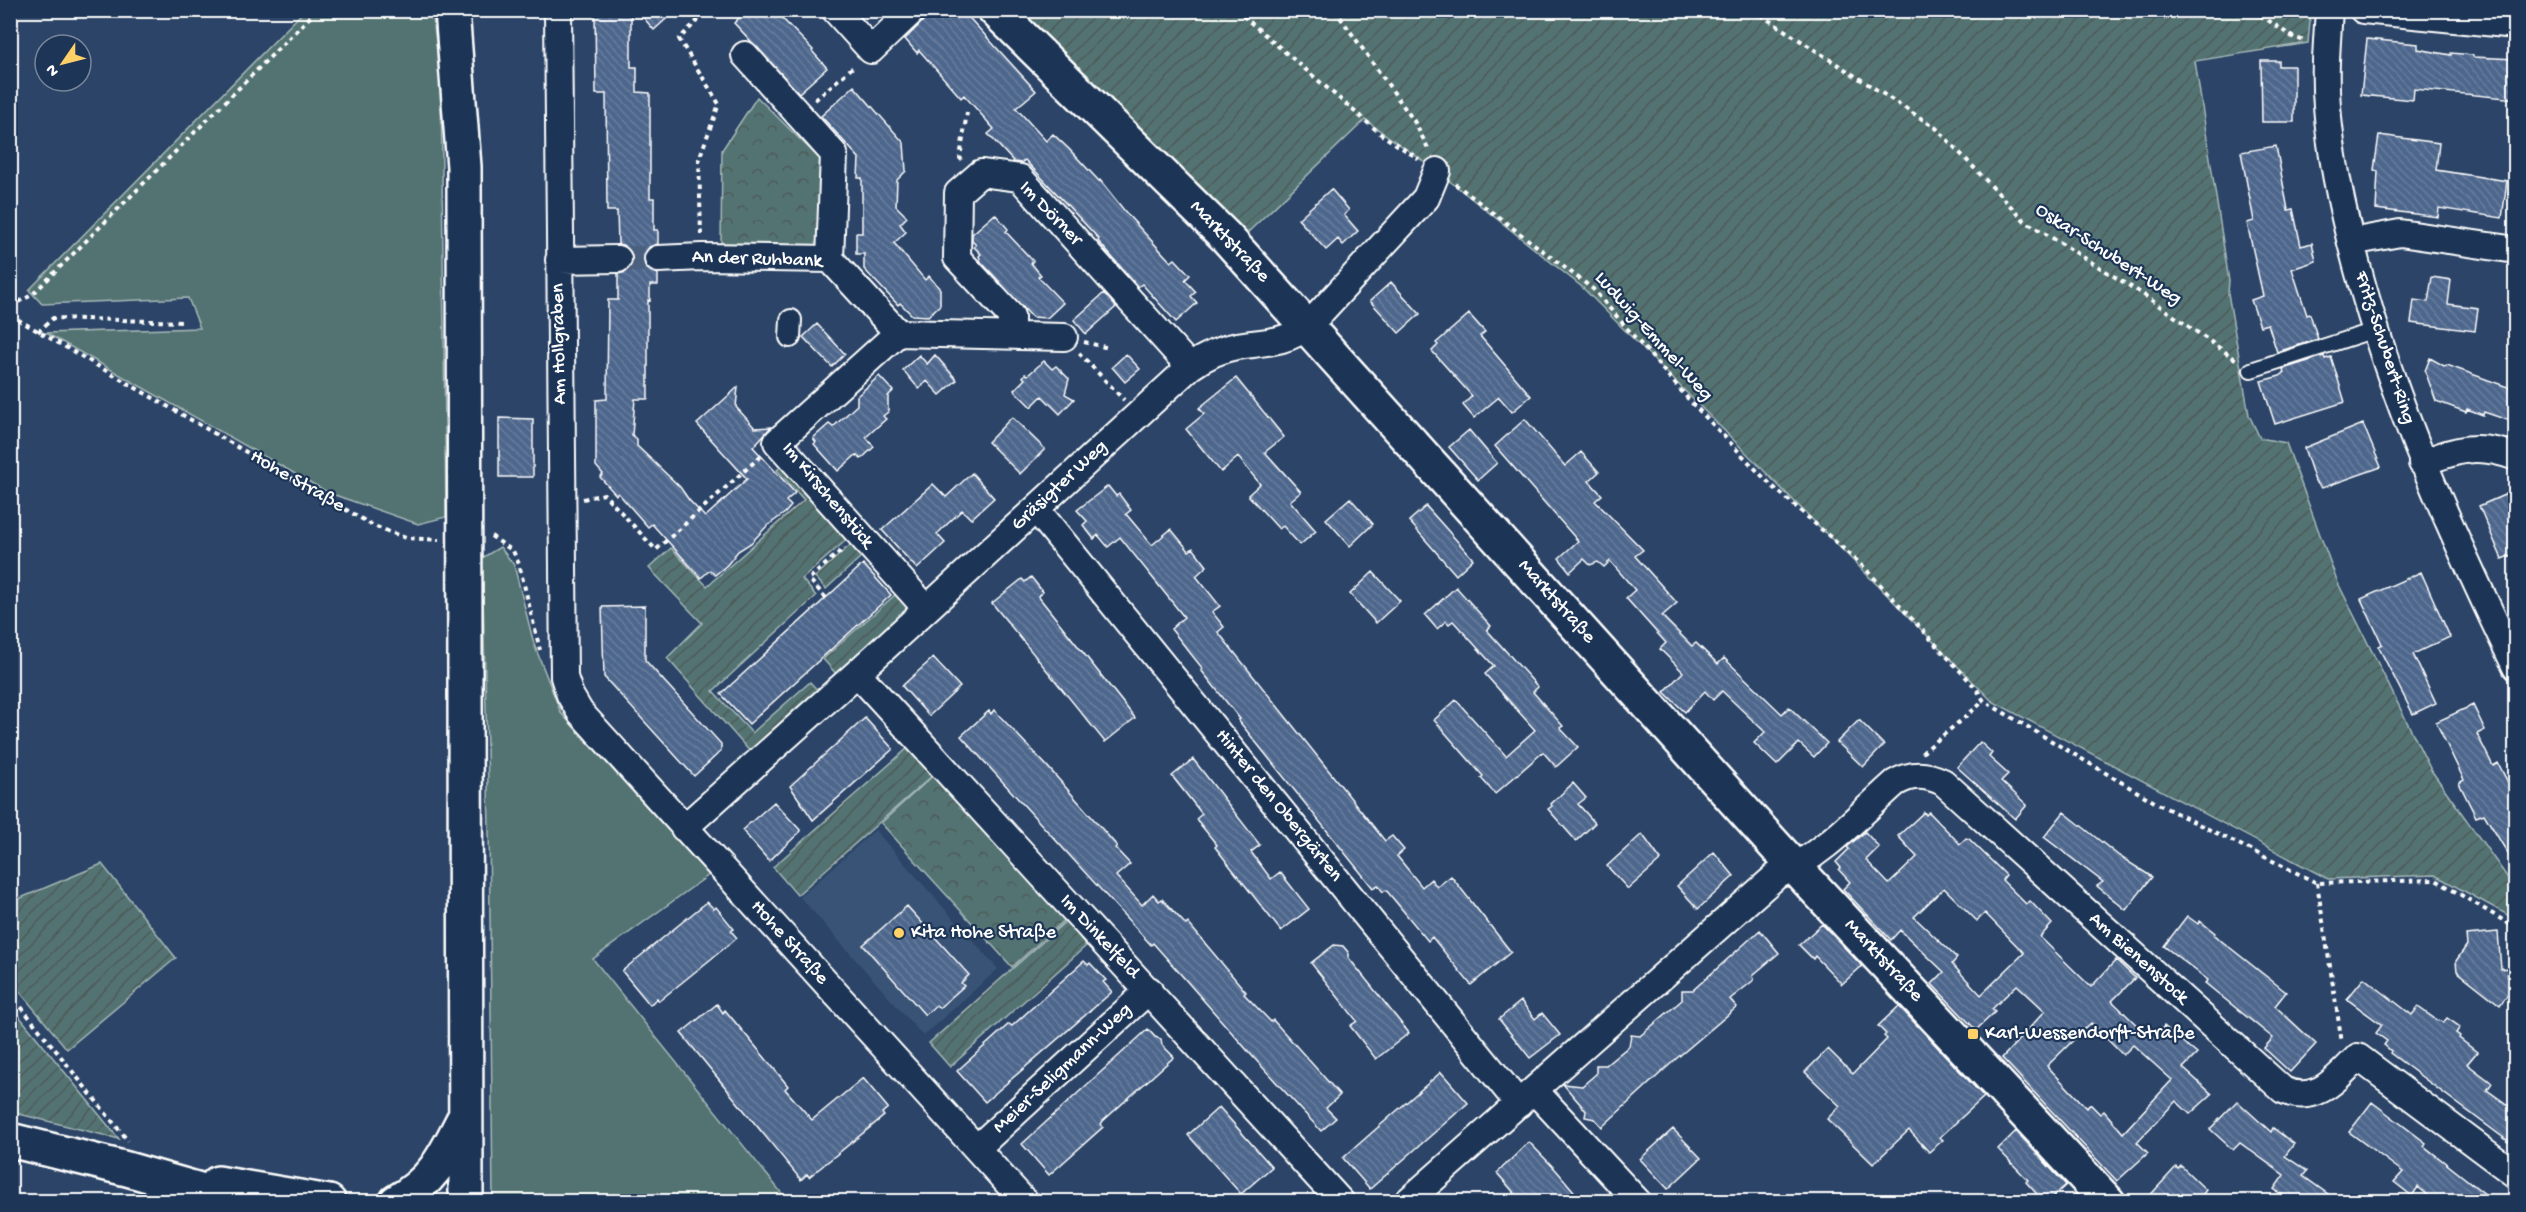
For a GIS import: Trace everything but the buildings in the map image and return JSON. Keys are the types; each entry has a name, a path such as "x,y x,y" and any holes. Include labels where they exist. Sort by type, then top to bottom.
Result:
{"main road":[{"path":"452,10 464,167 466,1202"},
{"name":"Marktstraße","path":"995,10 1226,237 1795,867 2108,1202"},
{"path":"396,1202 423,1185 442,1161 466,1116"},
{"path":"10,1140 127,1169 242,1202"},
{"path":"127,1169 329,1202"}],"street":[{"name":"Am Hollgraben","path":"558,10 564,677"},
{"path":"835,10 871,50 913,10"},
{"name":"Fritz-Schubert-Ring","path":"2329,10 2326,64 2329,126 2351,242 2375,330 2422,463 2465,561 2516,667"},
{"path":"2362,10 2516,25"},
{"path":"745,55 834,154 830,259"},
{"name":"Gräsigter Weg","path":"684,828 857,673 1190,367 1222,350 1279,341 1296,336 1308,326 1426,198 1437,171"},
{"name":"Im Dörner","path":"977,176 981,173 1020,178 1190,367"},
{"path":"977,176 958,193 957,258 1011,316 1011,335"},
{"path":"2351,242 2400,233 2516,250"},
{"name":"An der Ruhbank","path":"658,259 702,257 830,259 898,333"},
{"path":"559,260 618,259"},
{"path":"898,333 1064,337"},
{"name":"Im Kirschenstück","path":"898,333 777,442 926,608"},
{"path":"2422,463 2450,452 2476,447 2516,457"},
{"name":"Hinter den Obergärten","path":"1036,508 1527,1097 1638,1202"},
{"name":"Im Dinkelfeld","path":"857,673 1341,1202"},
{"name":"Hohe Straße","path":"564,677 570,695 580,712 1025,1202"},
{"path":"1407,1202 1776,876 1816,853 1895,783 1905,777 1919,775"},
{"name":"Am Bienenstock","path":"1919,775 1943,782 2283,1090 2294,1095 2313,1093 2330,1085 2358,1057"},
{"name":"Meier-Seligmann-Weg","path":"977,1148 1149,990"},
{"path":"2358,1057 2516,1175"}],"lane":[{"path":"2251,369 2375,330"}],"path":[{"path":"10,306 32,295 317,10"},
{"path":"702,257 699,159 719,104 679,39 708,10"},
{"name":"Ludwig-Emmel-Weg","path":"1236,10 1382,135 1437,171 1593,289 1690,401 1769,483 1863,566 1976,688 1984,701"},
{"path":"1335,10 1414,121 1437,171"},
{"name":"Oskar-Schubert-Weg","path":"1753,10 1936,128 2025,221 2141,293 2251,369"},
{"path":"2253,10 2294,38 2327,45"},
{"path":"798,115 871,50"},
{"path":"967,112 960,158 977,176"},
{"name":"Hohe Straße","path":"10,315 374,526 406,538 438,540 490,536 513,551 523,575 537,643"},
{"path":"38,332 53,318 184,322"},
{"path":"1064,337 1138,414"},
{"path":"563,501 604,494 656,550 777,442"},
{"path":"826,597 809,579 859,534"},
{"path":"1919,775 1920,755 1984,701 2157,804 2317,883 2436,880 2516,928"},
{"path":"2317,883 2340,1041 2358,1057"},
{"path":"10,993 129,1142 127,1169"}],"shaded area":[{"name":"Kita Hohe Straße","path":"875,830 998,969 923,1036 800,897"}],"green space":[{"path":"304,11 432,11 441,81 446,517 418,524 329,493 46,333 200,328 188,298 42,304 29,290"},
{"path":"1006,11 2311,11 2308,43 2195,61 2229,281 2228,293 2249,415 2260,438 2286,443 2338,583 2431,770 2515,888 2515,919 2435,875 2328,879 1992,701 1582,287 1437,171 1365,120 1242,238"},
{"path":"757,97 820,159 818,245 721,245 722,150"},
{"path":"787,461 852,535 802,579 816,596 713,691 752,733 810,682 820,693 752,754 667,658 702,623 649,568 671,548 707,586 804,500 777,470"},
{"path":"859,537 918,604 838,676 823,659 896,594 862,556 826,589 815,577"},
{"path":"500,547 514,565 534,644 561,713 709,875 593,959 788,1201 493,1201 489,826 482,558"},
{"path":"909,747 933,775 797,895 773,867"},
{"path":"936,773 1068,917 1012,967 881,823"},
{"path":"102,864 176,958 67,1049 11,981 11,902"},
{"path":"1067,920 1086,946 950,1067 929,1043"},
{"path":"11,1006 119,1139 11,1112"}],"tunnel":[{"path":"618,259 658,259"}],"place":[{"name":"Kita Hohe Straße","path":"899,933"},
{"name":"Karl-Wessendorft-Straße","path":"1973,1034"}]}
